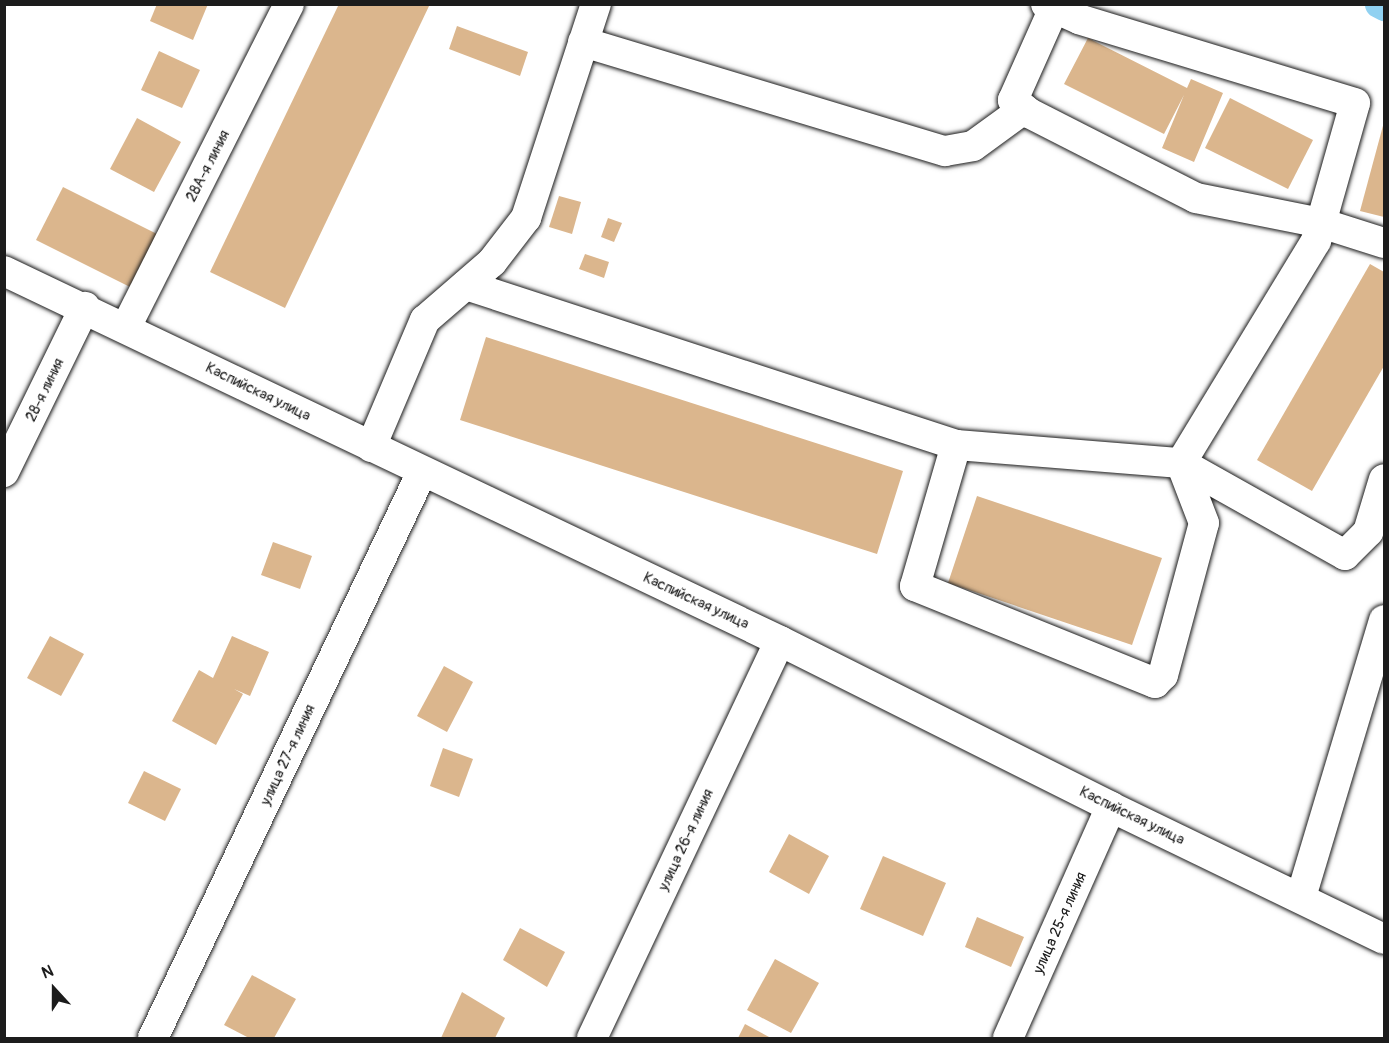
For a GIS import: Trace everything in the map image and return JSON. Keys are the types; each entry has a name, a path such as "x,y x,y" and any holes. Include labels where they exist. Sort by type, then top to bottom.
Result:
{"street":[{"name":"28А-я линия","path":"126,327 289,4"},
{"path":"371,447 425,320 492,262 526,218 596,4"},
{"path":"1181,463 1316,241 1321,223 1355,103 1079,19 1050,6 1013,100 1024,109 1196,198 1321,223 1384,243"},
{"path":"583,42 945,151 973,146 1024,109"},
{"name":"Каспийская улица","path":"4,271 126,327 422,472 780,641 1111,807 1384,939"},
{"path":"466,285 956,445 1181,463 1345,555 1368,532 1384,480"},
{"name":"28-я линия","path":"4,472 84,307"},
{"path":"956,445 915,586 1155,683 1163,675 1204,523 1181,463"},
{"name":"улица 27-я линия","path":"153,1038 422,472"},
{"path":"1301,897 1384,620"},
{"name":"улица 26-я линия","path":"592,1038 780,641"},
{"name":"улица 25-я линия","path":"1008,1038 1111,807"}],"building":[{"path":"157,4 208,4 193,40 150,21"},
{"path":"339,4 430,4 285,308 210,272"},
{"path":"457,26 528,52 520,76 449,49"},
{"path":"1088,38 1187,88 1191,79 1223,93 1194,162 1162,148 1184,95 1164,134 1064,84"},
{"path":"159,51 200,70 182,108 141,90"},
{"path":"1230,98 1313,140 1288,189 1205,148"},
{"path":"137,118 181,142 154,192 110,169"},
{"path":"1384,122 1384,217 1360,211"},
{"path":"63,187 157,234 130,287 36,240"},
{"path":"559,196 581,202 572,234 549,227"},
{"path":"608,218 622,223 614,242 601,237"},
{"path":"585,254 609,262 604,278 579,269"},
{"path":"1370,264 1384,272 1384,366 1312,491 1257,460"},
{"path":"486,337 903,471 877,554 460,420"},
{"path":"977,496 1162,558 1132,645 948,583"},
{"path":"273,542 312,556 300,589 261,575"},
{"path":"50,636 84,654 61,696 27,678"},
{"path":"232,636 269,652 250,696 234,689 243,694 216,745 172,721 199,670 213,678"},
{"path":"444,666 473,682 447,732 417,716"},
{"path":"443,748 473,759 459,797 430,786"},
{"path":"144,771 181,789 165,821 128,803"},
{"path":"789,834 829,856 809,894 769,872"},
{"path":"883,856 946,883 923,936 860,909"},
{"path":"977,917 1024,937 1011,967 965,947"},
{"path":"520,928 565,952 547,987 503,960"},
{"path":"775,959 819,983 791,1033 747,1010"},
{"path":"252,975 296,999 274,1038 249,1038 224,1025"},
{"path":"462,992 505,1018 495,1038 441,1038"},
{"path":"745,1024 771,1038 738,1038"}],"waterway":[{"path":"1378,4 1384,7"}]}
